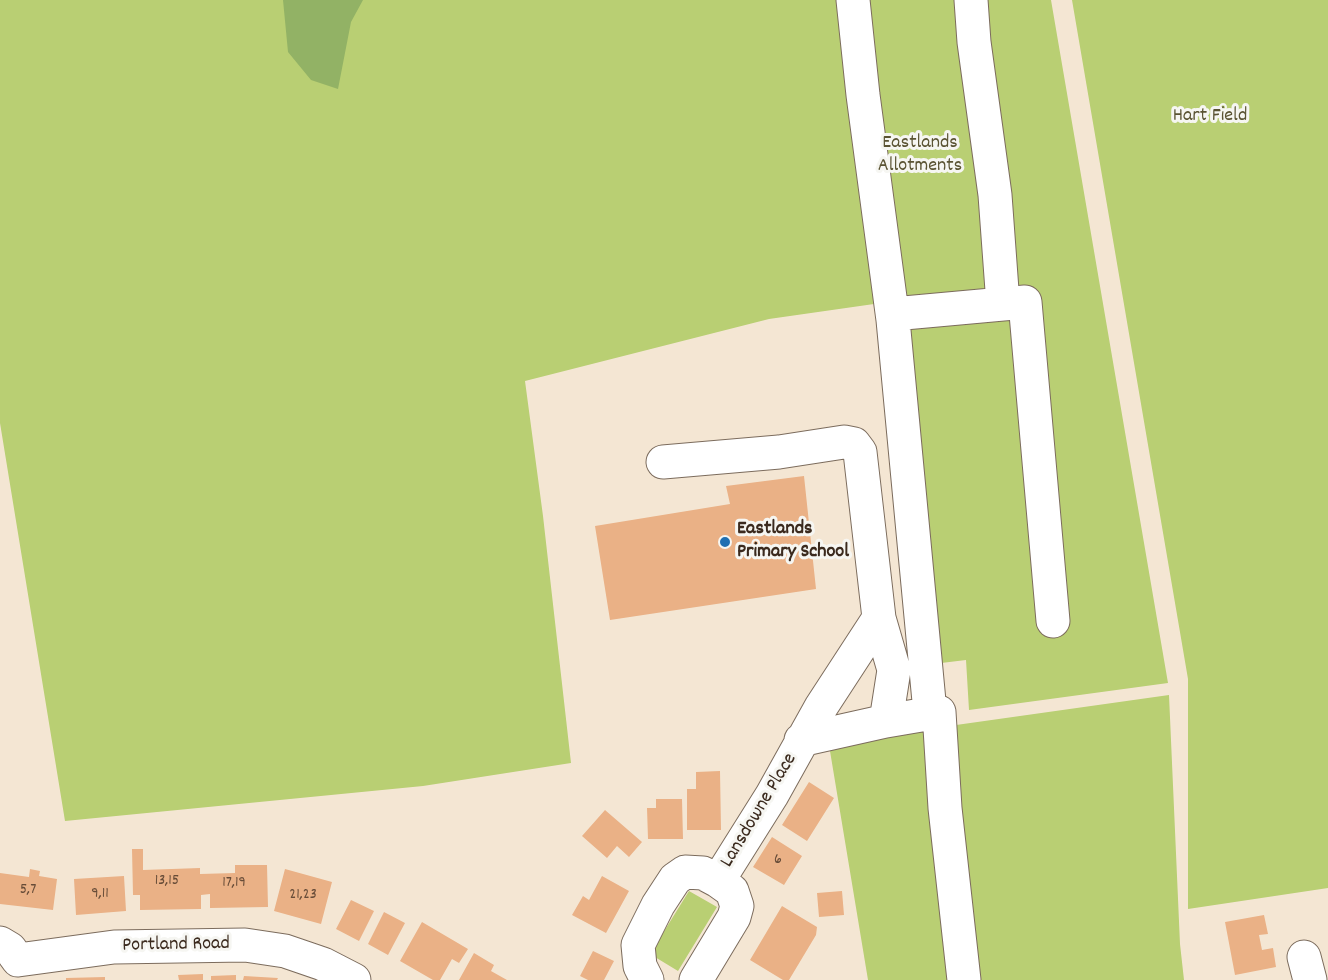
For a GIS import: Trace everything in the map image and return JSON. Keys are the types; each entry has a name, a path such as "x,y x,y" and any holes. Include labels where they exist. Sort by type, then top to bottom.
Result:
{"street":[{"path":"853,0 863,95 893,320 930,712 939,712 945,808 964,980"},
{"path":"971,0 974,42 995,195 1003,304"},
{"path":"893,320 904,313 1025,302 1053,621"},
{"path":"663,462 779,452 844,442 854,444 860,452 879,618 894,670 886,721"},
{"name":"Lansdowne Place","path":"718,881 772,795 801,740 879,618"},
{"name":"Lansdowne Place","path":"801,740 930,712"},
{"name":"Lansdowne Place","path":"647,980 640,966 638,945 658,905 675,879 686,872 703,873 718,881 732,891 737,906 734,917 696,980"},
{"name":"Portland Road","path":"13,961 114,947 245,945 285,951 323,964 354,980"}],"green space":[{"name":"Eastlands Allotments","path":"0,0 1051,0 1168,683 969,710 966,660 933,664 908,569 874,304 769,319 525,381 571,763 423,786 65,821 0,423"},
{"path":"283,0 363,0 351,22 338,89 311,80 288,52"},
{"name":"Hart Field","path":"1072,0 1328,0 1328,888 1188,909 1188,679"},
{"path":"1169,695 1180,944 1184,980 868,980 829,745"},
{"path":"689,891 717,907 678,971 650,954"}],"building":[{"path":"804,476 816,589 610,620 595,526 730,504 726,486"},
{"path":"720,771 721,830 687,830 687,789 696,789 696,772"},
{"path":"809,782 834,798 807,841 782,825"},
{"path":"656,799 682,799 683,839 648,839 647,808 656,808"},
{"path":"605,810 642,842 629,857 617,846 607,858 582,836"},
{"path":"772,837 802,856 784,885 753,867"},
{"path":"132,849 143,849 143,870 200,868 200,874 235,873 235,865 267,865 268,907 210,908 210,894 201,895 201,909 140,910 140,895 133,895"},
{"path":"30,869 40,871 39,876 57,879 53,910 0,904 0,873 29,877"},
{"path":"285,869 332,882 321,924 274,911"},
{"path":"124,876 126,911 76,915 74,879"},
{"path":"602,876 629,891 606,933 572,915 583,896 589,900"},
{"path":"842,891 844,915 819,917 817,893"},
{"path":"351,900 374,911 359,941 336,929"},
{"path":"782,906 817,927 816,935 789,980 783,980 750,960"},
{"path":"384,912 405,923 388,955 368,944"},
{"path":"1264,915 1268,934 1259,935 1262,950 1273,948 1276,967 1235,975 1225,922"},
{"path":"422,922 468,949 459,963 452,959 440,980 433,980 400,961"},
{"path":"593,951 614,961 604,980 588,980 580,976"},
{"path":"474,953 494,965 491,971 507,980 459,980"},
{"path":"203,974 203,980 179,980 178,975"},
{"path":"236,975 236,980 211,980 211,976"},
{"path":"244,976 278,978 277,980 243,980"},
{"path":"105,977 105,980 66,980 66,978"}],"place":[{"name":"Eastlands Primary School","path":"725,542"}]}
